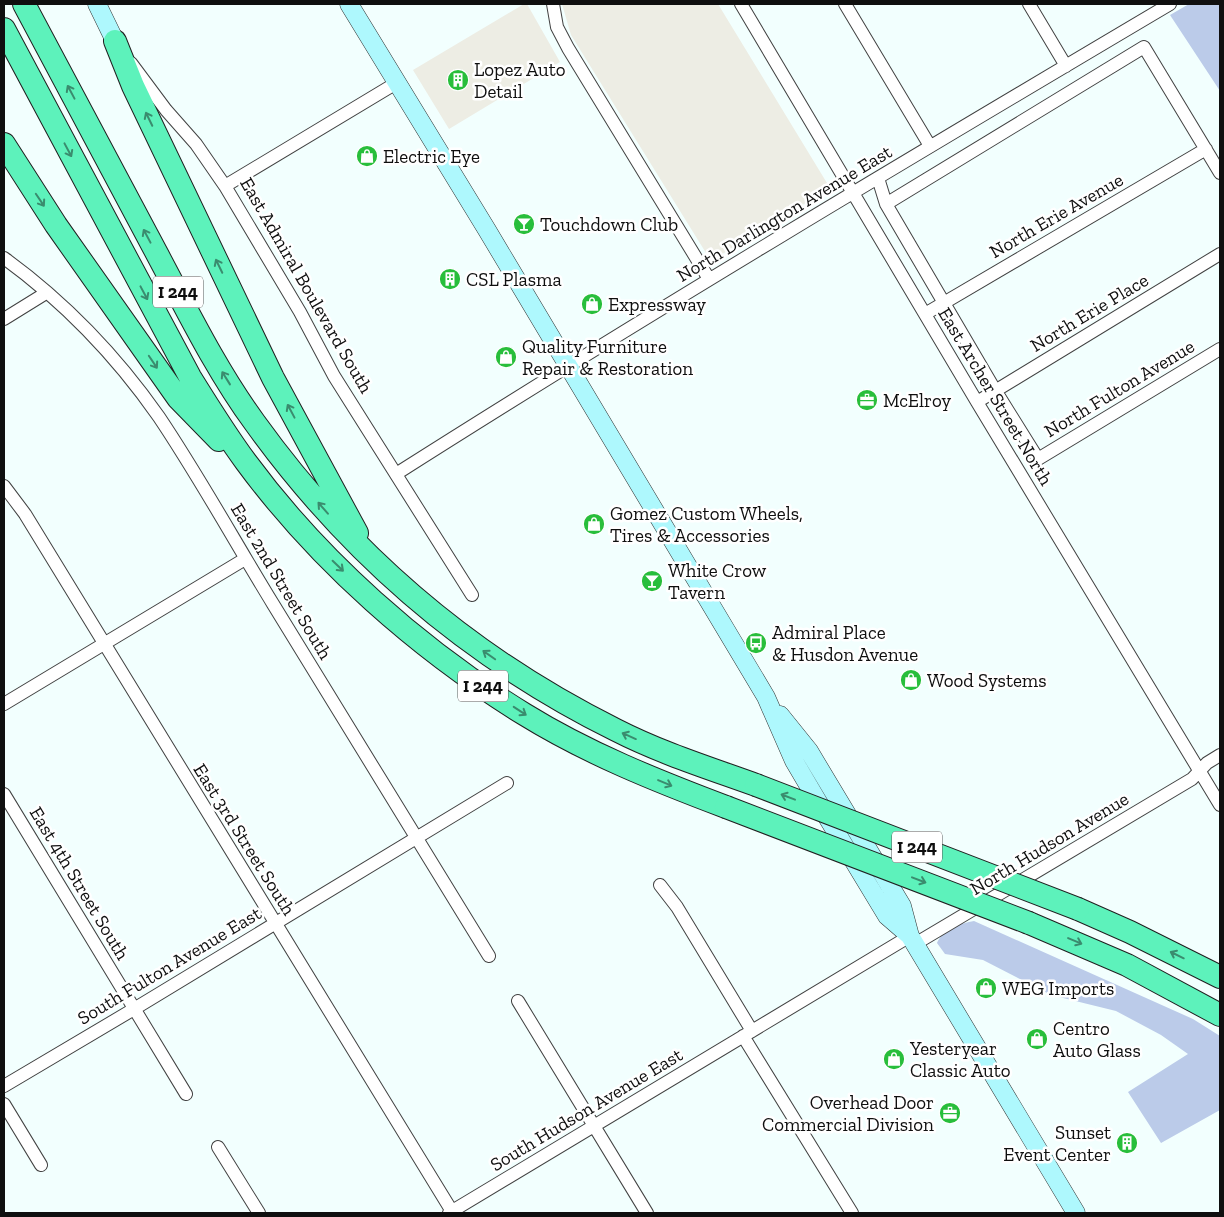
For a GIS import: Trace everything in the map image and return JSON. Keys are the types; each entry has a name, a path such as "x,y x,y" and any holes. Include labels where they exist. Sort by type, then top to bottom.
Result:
{"highway":[{"name":"I 244","path":"24,4 185,306 253,421 285,463 325,510 369,556 434,615 491,657 534,685 617,731 670,754 756,785 1078,909 1138,936 1220,977"},
{"name":"I 244","path":"4,29 190,378 219,423 242,456 320,548 390,616 459,670 524,714 600,755 670,786 1030,923 1127,965 1220,1015"},
{"path":"115,41 134,86 273,378 369,556"},
{"path":"4,144 56,225 178,398 282,505"}],"main road":[{"name":"East Admiral Boulevard South","path":"97,4 115,41"},
{"path":"349,4 398,82 766,697 794,761 850,856 887,916 913,940 1076,1213"}],"street":[{"path":"553,4 557,27 568,48 709,280"},
{"name":"East Archer Street North","path":"741,4 1220,806"},
{"path":"845,4 930,146"},
{"path":"1029,4 1066,66"},
{"name":"North Darlington Avenue East","path":"396,474 709,280 1170,4"},
{"name":"East Admiral Boulevard South","path":"115,41 166,110 196,144 225,186 300,312 334,376 472,595"},
{"path":"886,204 1144,47 1220,173"},
{"path":"225,186 398,82"},
{"name":"North Erie Avenue","path":"925,314 1206,149"},
{"name":"East Archer Street North","path":"878,178 886,204 995,390 1038,459"},
{"name":"North Erie Place","path":"977,402 1220,254"},
{"name":"East 2nd Street South","path":"4,258 88,331 158,415 490,956"},
{"path":"4,319 46,293"},
{"name":"North Fulton Avenue","path":"1038,459 1220,349"},
{"name":"East 3rd Street South","path":"4,486 25,514 451,1213"},
{"path":"4,704 245,559"},
{"name":"North Hudson Avenue","path":"748,1033 1184,784 1220,754"},
{"name":"South Fulton Avenue East","path":"4,1086 507,783"},
{"name":"East 4th Street South","path":"4,794 186,1094"},
{"path":"660,885 677,907 852,1213"},
{"path":"518,1002 647,1213"},
{"name":"South Hudson Avenue East","path":"451,1213 748,1033"},
{"path":"4,1104 41,1165"},
{"path":"218,1147 259,1213"}],"shaded area":[{"path":"524,4 527,4 560,62 449,129 413,70"},
{"path":"562,4 718,4 830,188 711,261 571,35"},
{"path":"1189,4 1220,4 1220,91 1170,15"},
{"path":"974,921 1193,1019 1220,1036 1220,1110 1161,1143 1128,1092 1188,1054 1161,1035 1116,1011 1051,995 983,960 945,954 937,943 939,938 952,928"}],"place":[{"name":"Lopez Auto Detail","path":"458,80"},
{"name":"Electric Eye","path":"367,156"},
{"name":"Touchdown Club","path":"524,224"},
{"name":"CSL Plasma","path":"450,279"},
{"name":"Expressway","path":"592,304"},
{"name":"Quality Furniture Repair & Restoration","path":"506,357"},
{"name":"McElroy","path":"867,400"},
{"name":"Gomez Custom Wheels, Tires & Accessories","path":"594,524"},
{"name":"White Crow Tavern","path":"652,581"},
{"name":"Admiral Place & Husdon Avenue","path":"756,643"},
{"name":"Wood Systems","path":"911,680"},
{"name":"WEG Imports","path":"986,988"},
{"name":"Centro Auto Glass","path":"1037,1039"},
{"name":"Yesteryear Classic Auto","path":"894,1059"},
{"name":"Overhead Door Commercial Division","path":"950,1113"},
{"name":"Sunset Event Center","path":"1127,1143"}]}
